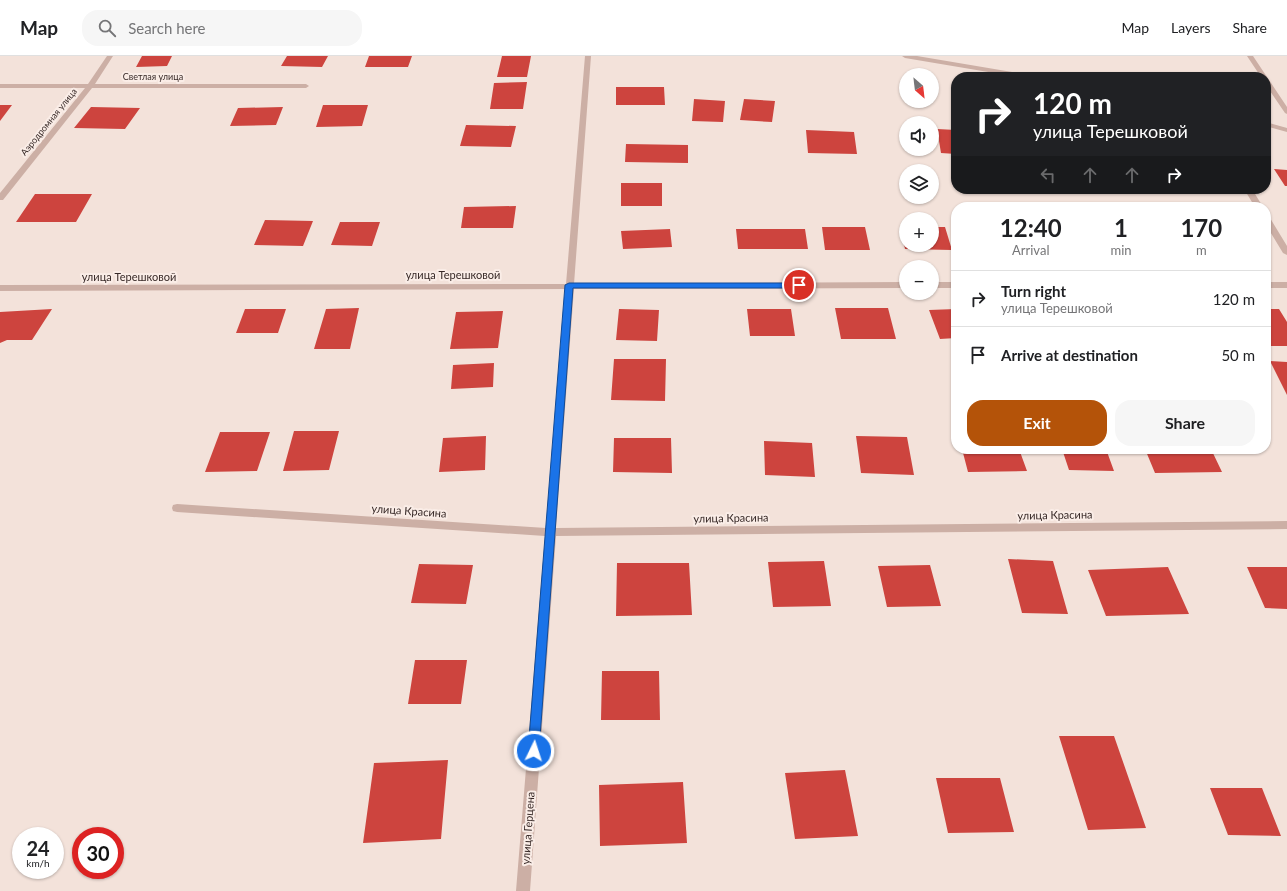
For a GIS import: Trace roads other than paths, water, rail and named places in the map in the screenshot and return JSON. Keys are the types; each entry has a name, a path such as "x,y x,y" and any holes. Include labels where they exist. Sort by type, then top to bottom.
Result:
{"street":[{"name":"Аэродромная улица","path":"0,198 90,86 110,56"},
{"name":"улица Герцена","path":"523,891 588,56"},
{"path":"905,56 1000,72"},
{"path":"1250,56 1261,72"},
{"name":"Светлая улица","path":"0,86 306,86"},
{"path":"1271,88 1287,112"},
{"path":"1271,125 1287,130"},
{"path":"1271,226 1287,253"},
{"name":"улица Терешковой","path":"0,288 899,285"},
{"path":"939,285 951,285"},
{"path":"1271,285 1287,285"},
{"name":"улица Красина","path":"177,508 550,532 1287,525"}]}
